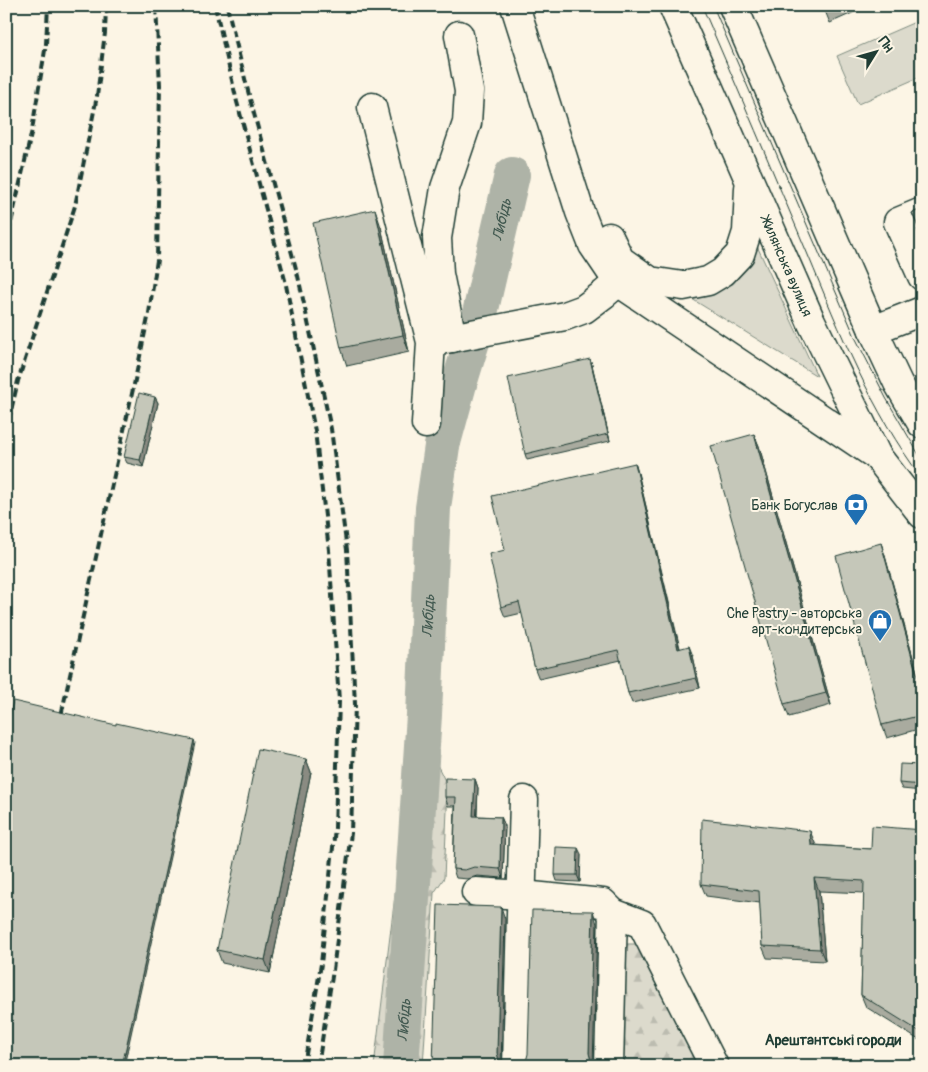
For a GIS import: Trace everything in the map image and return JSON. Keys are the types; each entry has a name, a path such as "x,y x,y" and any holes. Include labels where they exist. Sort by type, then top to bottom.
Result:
{"main road":[{"path":"515,6 580,212 593,245 618,282 877,456"},
{"path":"532,6 583,170 602,222 620,260 650,280 683,286 708,281 723,272 740,254 748,232 750,182"},
{"name":"Жилянська вулиця","path":"673,6 811,321 877,456 922,514"},
{"path":"733,6 873,330 898,383 922,424"},
{"path":"426,424 449,339 440,274 438,238 445,188 466,123 469,91 459,35"},
{"path":"372,107 449,339"},
{"path":"922,212 898,222 922,276"},
{"path":"449,339 565,316 584,309 618,282"},
{"path":"873,330 922,311"},
{"path":"517,1066 524,800"},
{"path":"476,892 522,894 603,903 613,914 642,924 714,1066"},
{"path":"609,1066 613,914"}],"green space":[{"path":"922,19 922,76 858,104 837,56"},
{"path":"757,246 817,376 687,296 747,265"},
{"path":"415,751 431,752 448,787 444,878 434,893 423,1066 374,1066 398,871 406,846 406,808"},
{"path":"624,944 641,944 704,1066 621,1066"}],"building":[{"path":"823,6 837,6 825,11"},
{"path":"375,209 403,335 341,348 313,223"},
{"path":"922,209 922,234 912,213"},
{"path":"590,359 608,434 525,454 508,378"},
{"path":"139,393 155,397 140,460 124,457"},
{"path":"754,434 826,693 784,704 711,446"},
{"path":"635,463 678,649 689,646 696,678 628,693 618,650 535,669 519,602 501,607 489,554 505,550 492,496"},
{"path":"881,543 922,694 922,715 882,725 836,556"},
{"path":"13,701 116,725 116,723 194,740 122,1066 6,1066 6,730"},
{"path":"258,749 306,759 265,960 217,950"},
{"path":"900,764 922,765 922,785 899,783"},
{"path":"445,778 475,779 473,816 501,817 500,869 474,867 465,870 453,869 456,797 445,797"},
{"path":"702,819 810,831 811,845 871,849 872,826 922,830 922,1033 861,995 864,881 814,878 820,949 762,946 759,891 701,884"},
{"path":"556,847 578,848 577,875 555,875"},
{"path":"438,905 501,907 497,1053 499,1061 503,1066 433,1066"},
{"path":"532,910 593,911 589,1053 594,1066 522,1066 528,1054"}],"waterway":[{"name":"Либідь","path":"401,1066 424,715 433,508 442,446 478,322 512,175"}],"tram line":[{"path":"702,6 858,370 887,426 922,478"},
{"path":"713,6 856,339 886,398 922,460"}],"railway":[{"path":"6,24 10,6"},
{"path":"6,245 32,130 46,44 48,6"},
{"path":"6,432 18,381 75,206 97,96 105,33 106,6"},
{"path":"59,725 135,380 149,313 157,260 160,85 156,6"},
{"path":"215,6 237,102 285,280 315,431 329,550 339,701 335,828 321,964 304,1066"},
{"path":"227,6 298,276 331,429 347,550 355,704 351,833 318,1066"}],"place":[{"name":"Банк Богуслав","path":"856,526"},
{"name":"Che Pastry - авторська арт-кондитерська","path":"880,642"}],"district":[{"name":"Арештантські городи","path":"833,1040"}]}
